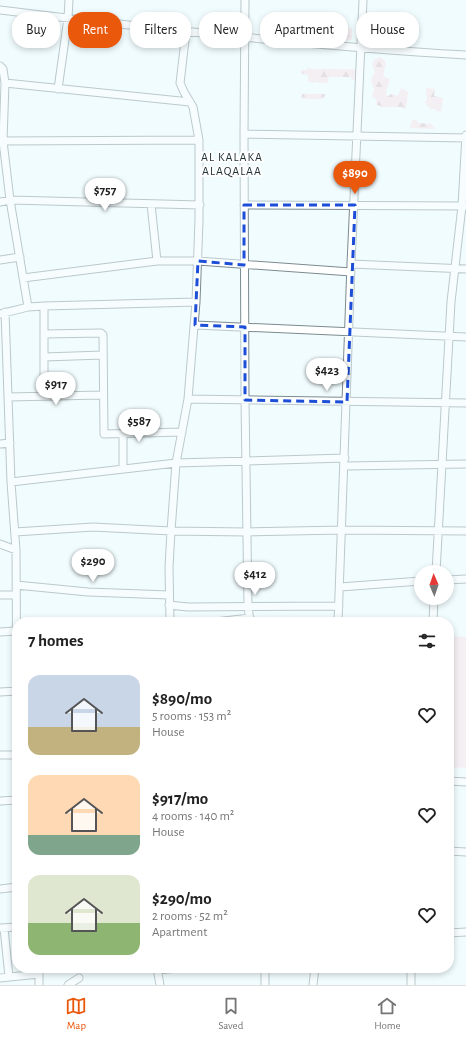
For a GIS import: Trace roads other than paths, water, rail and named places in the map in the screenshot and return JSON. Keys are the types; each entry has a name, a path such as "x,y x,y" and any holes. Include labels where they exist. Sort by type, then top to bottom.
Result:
{"street":[{"path":"68,12 69,0"},
{"path":"245,0 245,12"},
{"path":"338,617 350,332 351,268 363,0"},
{"path":"0,10 68,18 58,89"},
{"path":"252,39 361,49 466,55"},
{"path":"170,617 171,531 176,463 188,399 195,325 200,205 199,140 195,113 180,83 184,48"},
{"path":"245,48 245,400 248,606 250,617"},
{"path":"0,66 3,69 5,83 3,141 10,200 28,308"},
{"path":"5,83 190,102"},
{"path":"244,134 466,137 464,206 455,269 449,337 437,565"},
{"path":"3,141 199,140"},
{"path":"0,202 10,200 200,205"},
{"path":"151,204 157,261"},
{"path":"244,205 464,206"},
{"path":"0,260 20,257"},
{"path":"23,278 157,261 198,261 244,265 351,268 466,269"},
{"path":"16,617 16,550 11,482 8,394 2,313 44,306 196,302"},
{"path":"44,306 44,396"},
{"path":"195,325 466,337"},
{"path":"44,334 102,334 103,433 123,434 182,432"},
{"path":"44,357 103,355"},
{"path":"0,390 8,394 44,396 102,395"},
{"path":"188,399 466,403"},
{"path":"123,434 123,469"},
{"path":"0,444 10,443"},
{"path":"11,482 176,463 345,458"},
{"path":"345,466 466,464"},
{"path":"15,532 93,527 171,531 247,532 342,530 466,531"},
{"path":"0,544 16,550"},
{"path":"454,580 466,579"},
{"path":"340,588 414,582"},
{"path":"16,585 88,592 169,595"},
{"path":"0,595 16,595"},
{"path":"169,605 188,607 339,606"},
{"path":"433,617 434,605"},
{"path":"0,632 12,631"},
{"path":"0,692 12,691"},
{"path":"0,755 12,755"},
{"path":"454,781 466,782"},
{"path":"0,801 12,800"},
{"path":"454,851 466,852"},
{"path":"0,889 12,887"},
{"path":"9,977 2,928 12,927"},
{"path":"454,933 466,932"},
{"path":"0,978 29,973"},
{"path":"39,973 39,985"},
{"path":"158,973 160,985"},
{"path":"265,973 265,985"},
{"path":"313,985 314,973"},
{"path":"411,973 411,985"},
{"path":"68,985 79,978"}],"district":[{"name":"AL KALAKA ALAQALAA","path":"232,164"}]}
